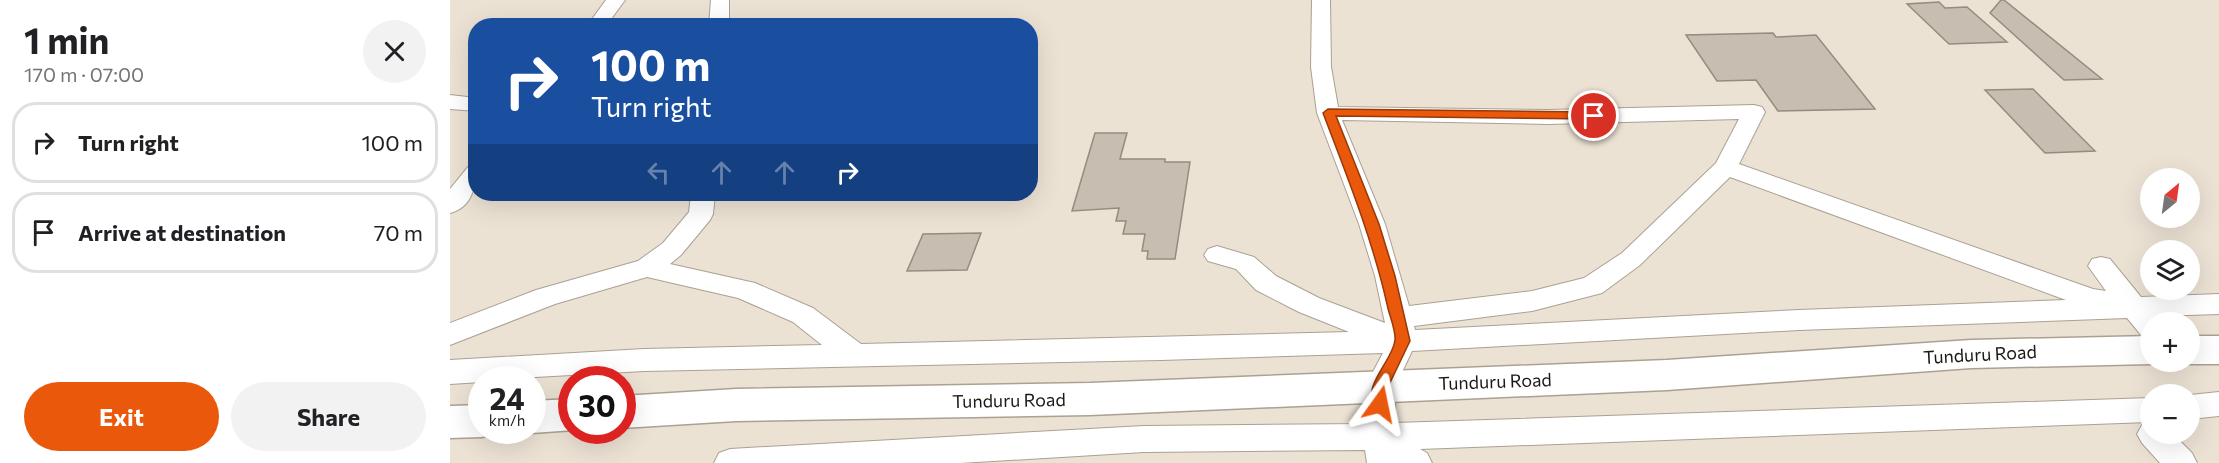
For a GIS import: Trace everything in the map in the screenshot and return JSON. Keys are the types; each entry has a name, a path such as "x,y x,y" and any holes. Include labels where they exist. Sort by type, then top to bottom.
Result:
{"highway":[{"name":"Tunduru Road","path":"636,411 736,405 1090,399 1667,375 1971,354 2140,350"},
{"path":"2200,350 2219,350"},
{"path":"450,422 468,421"}],"street":[{"path":"603,18 616,0"},
{"path":"719,18 720,0"},
{"path":"1321,0 1321,67 1328,113 1372,224 1400,329 1380,387 1382,450"},
{"path":"450,102 468,104"},
{"path":"450,112 468,111"},
{"path":"1217,255 1245,263 1266,283 1309,305 1400,329 1592,286 1631,260 1726,167 1754,112 1548,117 1328,113"},
{"path":"1726,167 2090,298 2133,306"},
{"path":"450,205 468,182"},
{"path":"450,334 546,297 647,268 672,249 701,214 703,201"},
{"path":"2101,266 2140,315"},
{"path":"647,268 745,290 803,315 856,356"},
{"path":"450,372 644,360 856,356 1400,329 1799,320 2219,304"},
{"path":"2200,406 2219,404"},
{"path":"730,463 1144,439 1382,450 2040,413 2140,421"},
{"path":"2165,444 2181,463"},
{"path":"1382,450 1416,463"}],"building":[{"path":"2001,0 2004,0 2102,79 2064,80 1990,13"},
{"path":"1939,2 1945,8 1967,7 2007,42 1949,44 1907,4"},
{"path":"1773,33 1776,37 1816,35 1875,109 1778,111 1756,80 1717,81 1686,35"},
{"path":"2033,89 2095,151 2045,153 1985,90"},
{"path":"1095,133 1127,133 1120,159 1165,159 1165,162 1190,162 1175,259 1147,259 1148,251 1142,251 1145,234 1123,234 1126,221 1116,221 1119,208 1072,211"},
{"path":"981,233 967,270 907,271 923,234"}],"route":[{"path":"1380,404 1380,387 1403,341 1388,276 1372,224 1351,166 1328,113 1594,116"}]}
